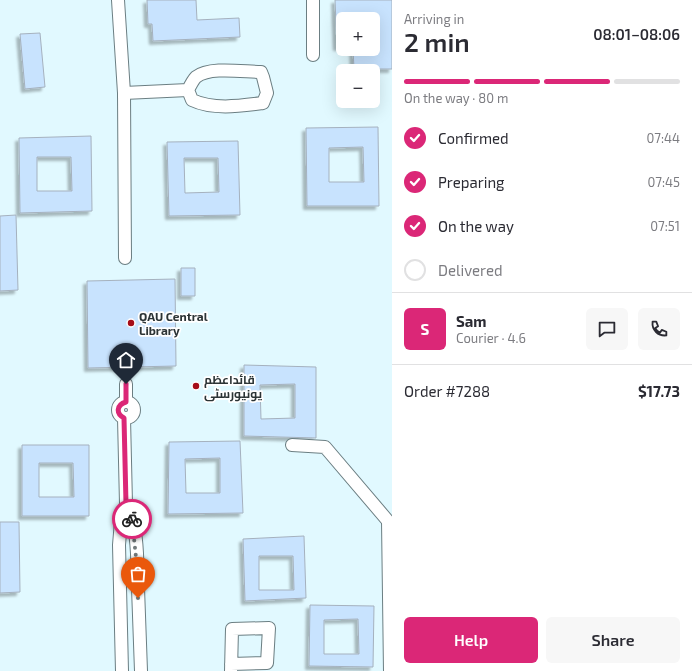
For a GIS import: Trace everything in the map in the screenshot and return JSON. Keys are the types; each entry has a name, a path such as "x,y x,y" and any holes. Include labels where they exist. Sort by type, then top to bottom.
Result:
{"lane":[{"path":"118,0 124,93 125,258"},
{"path":"313,0 313,55"},
{"path":"206,72 261,72 266,93 262,103 233,106 201,104 192,100 188,90 196,77 206,72"},
{"path":"124,93 188,90"},
{"path":"122,671 119,545 121,521 126,504 124,418 132,416 134,411 133,406 126,402 126,384"},
{"path":"292,445 325,447 388,520 390,671"},
{"path":"126,504 131,514 137,567 141,671"}],"shaded area":[{"name":"قائداعظم یونیورسٹی","path":"0,0 392,0 392,671 0,671"}],"building":[{"path":"147,0 196,0 197,20 239,18 240,37 153,41 152,24 148,24"},
{"path":"335,0 392,0 392,69 380,69 380,64 354,64 353,56 380,56 380,12 336,12 336,24"},
{"path":"40,33 45,87 25,89 20,34"},
{"path":"378,127 379,206 307,206 306,128","holes":["363,147 364,182 329,182 329,148"]},
{"path":"91,136 92,211 20,213 19,138","holes":["37,157 71,157 72,191 37,191"]},
{"path":"238,141 240,215 169,216 167,142","holes":["184,158 218,158 219,192 185,193"]},
{"path":"16,215 18,290 0,291 0,216"},
{"path":"181,268 195,268 195,296 181,296"},
{"name":"QAU Central Library","path":"175,279 176,366 88,368 87,281"},
{"path":"244,365 316,367 316,438 244,436","holes":["295,384 295,418 261,419 260,385"]},
{"path":"240,441 243,513 168,514 169,442","holes":["220,458 220,493 186,493 185,459"]},
{"path":"22,445 89,445 89,516 22,516","holes":["39,463 73,463 74,497 39,497"]},
{"path":"0,522 19,522 20,592 0,593"},
{"path":"304,536 306,598 245,601 243,539","holes":["259,556 293,556 294,590 259,590"]},
{"path":"310,605 374,606 373,667 309,666","holes":["358,619 359,654 324,654 324,620"]}],"way so far":[{"path":"132,519 137,567 138,598"}],"place":[{"name":"QAU Central Library","path":"131,323"},
{"name":"قائداعظم یونیورسٹی","path":"196,386"}],"route":[{"path":"126,384 126,402 119,406 118,412 120,416 124,418 126,504 132,519"}]}
